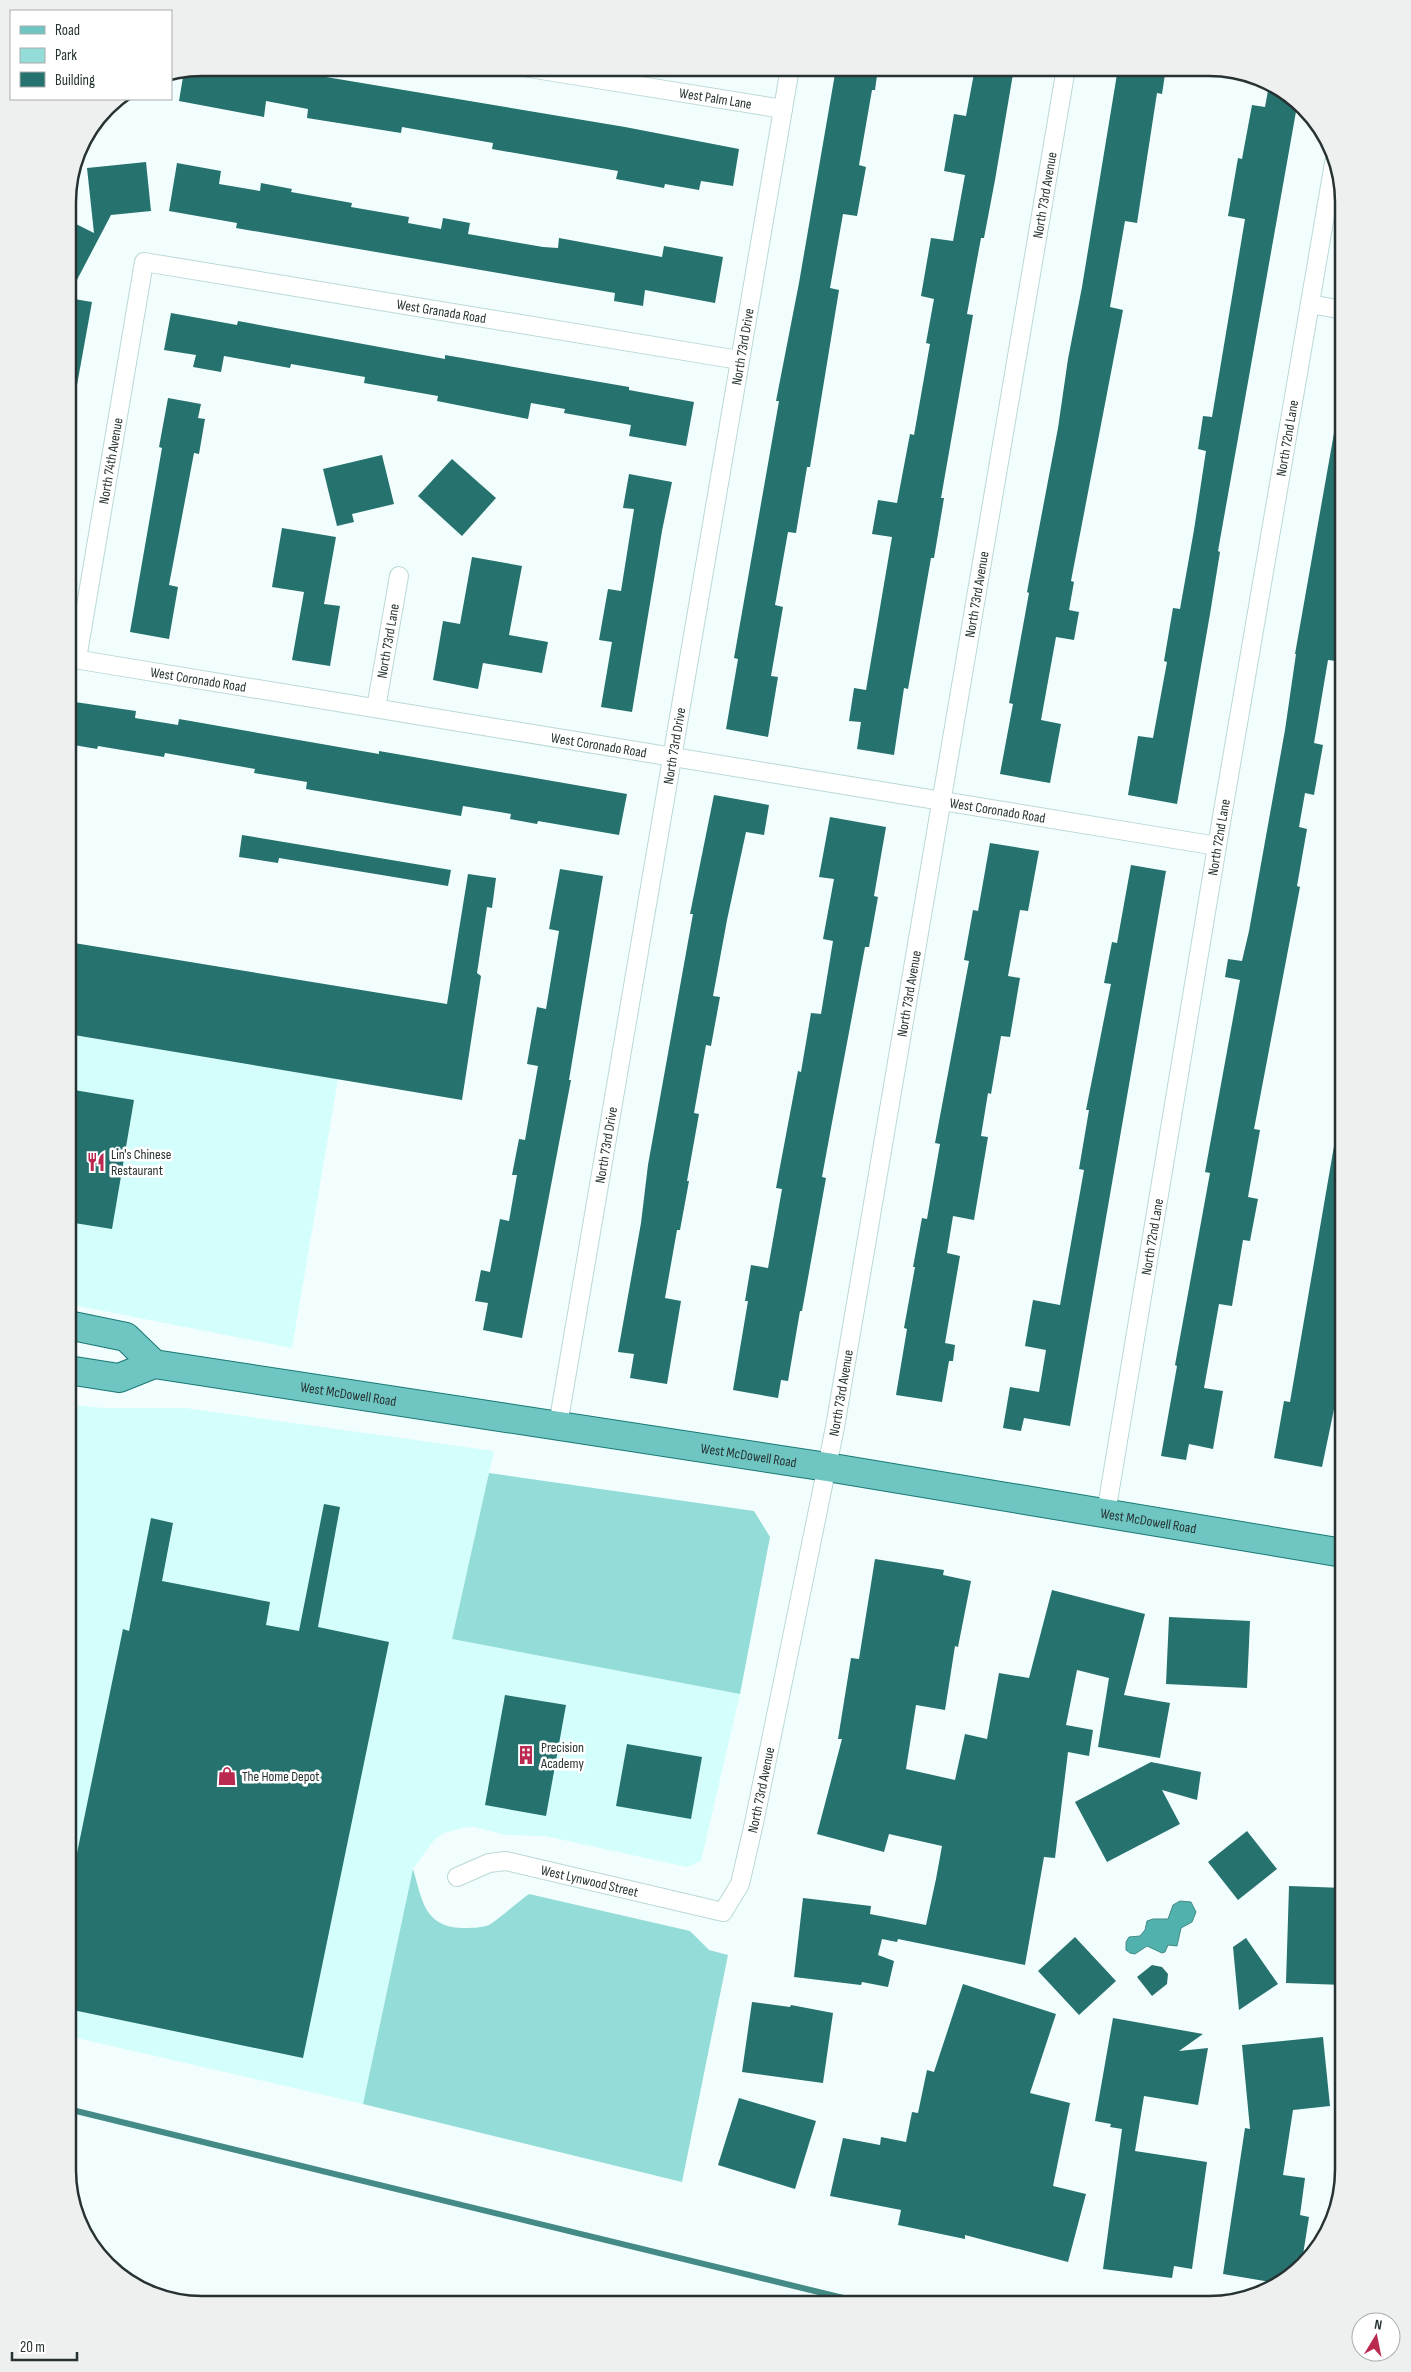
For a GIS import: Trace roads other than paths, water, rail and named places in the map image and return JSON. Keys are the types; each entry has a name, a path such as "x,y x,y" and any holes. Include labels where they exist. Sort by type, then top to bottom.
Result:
{"main road":[{"path":"76,1327 126,1337 154,1364 119,1378 76,1371"},
{"name":"West McDowell Road","path":"154,1364 827,1467 1335,1551"}],"street":[{"name":"West Palm Lane","path":"585,77 783,109"},
{"name":"North 73rd Drive","path":"558,1425 674,756 739,360 788,77"},
{"name":"North 73rd Avenue","path":"723,1912 740,1884 827,1467 885,1143 940,800 1064,77"},
{"name":"North 72nd Lane","path":"1106,1513 1217,846 1332,176"},
{"name":"West Granada Road","path":"144,262 739,360"},
{"name":"North 74th Avenue","path":"77,638 144,262"},
{"path":"1310,304 1335,308"},
{"name":"North 73rd Lane","path":"376,708 399,576"},
{"name":"West Coronado Road","path":"77,660 1217,846"},
{"name":"West Lynwood Street","path":"457,1877 489,1863 506,1861 723,1912"}],"waterway":[{"path":"76,2111 834,2296"}],"place":[{"name":"Lin's Chinese Restaurant","path":"96,1162"},
{"name":"Precision Academy","path":"526,1755"},
{"name":"The Home Depot","path":"227,1776"}]}
